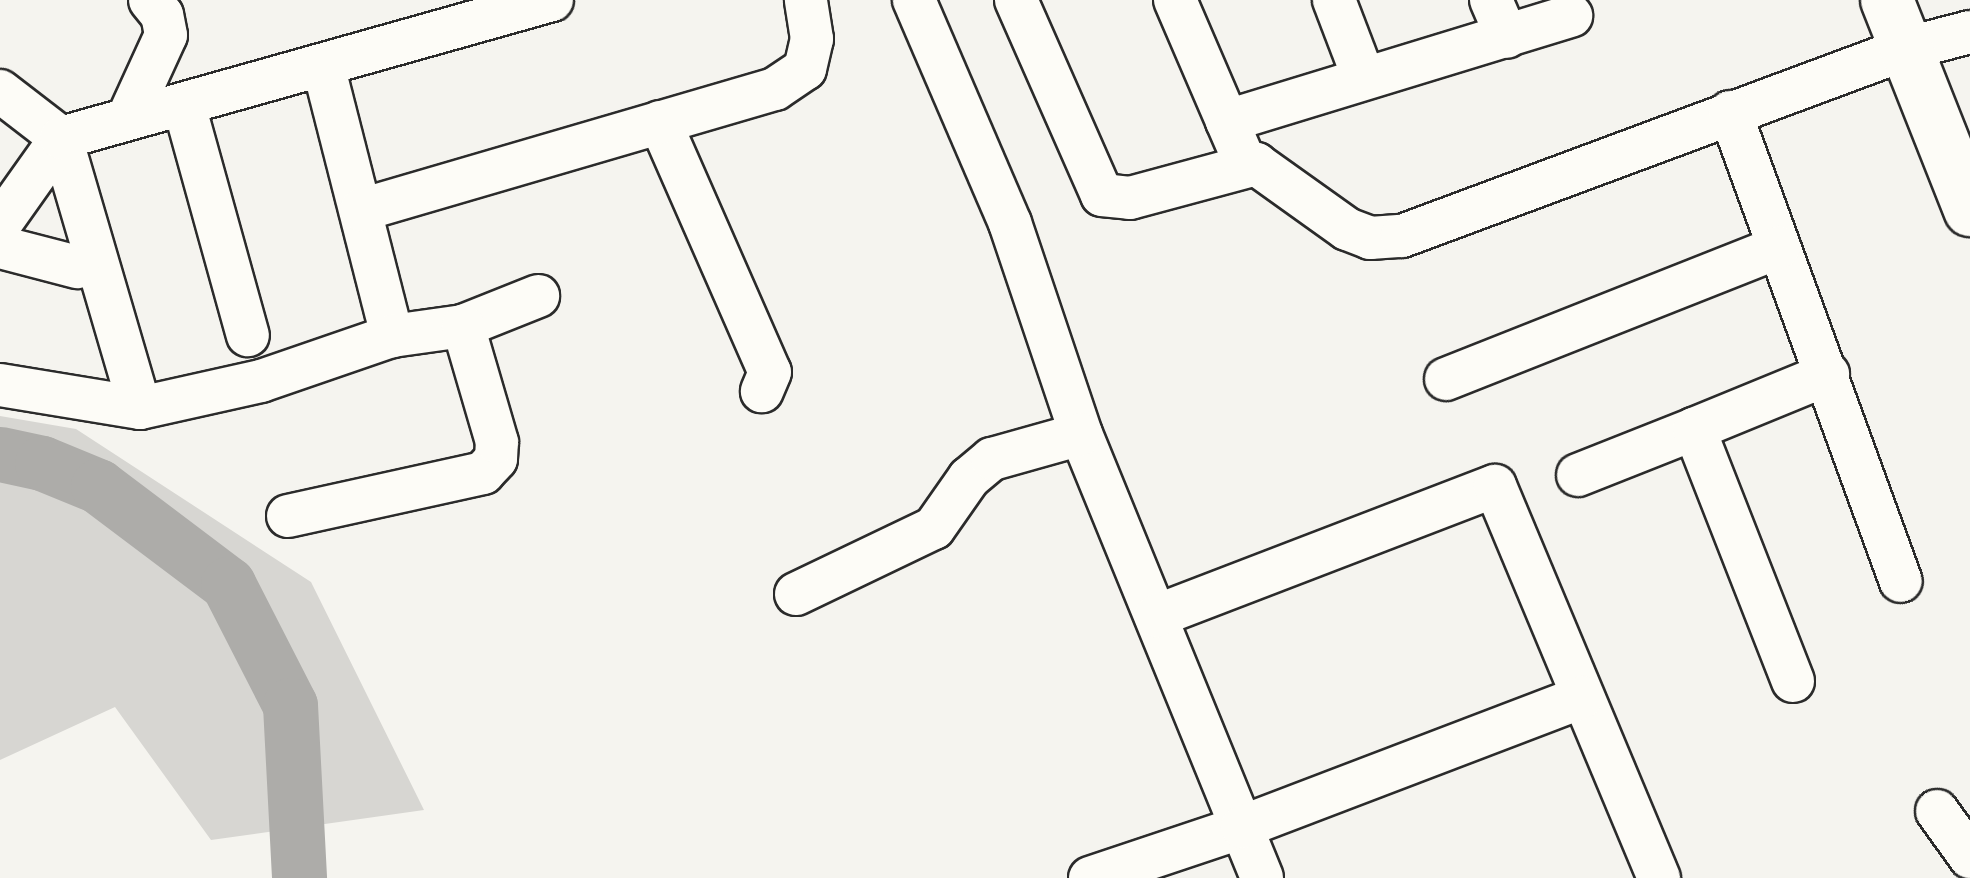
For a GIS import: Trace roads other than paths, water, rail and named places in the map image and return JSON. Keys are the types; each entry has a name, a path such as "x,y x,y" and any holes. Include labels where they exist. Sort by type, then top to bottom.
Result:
{"main road":[{"path":"1887,0 1970,210"}],"street":[{"path":"128,118 166,35 162,16 150,0"},
{"path":"0,224 62,138 552,0"},
{"path":"361,210 775,89 805,68 812,39 806,0"},
{"path":"914,0 1010,223 1081,434 1262,878"},
{"path":"1016,0 1102,194 1130,198 1246,165 1268,170 1347,229 1370,238 1402,236 1905,49 1970,32"},
{"path":"1175,0 1246,165"},
{"path":"1334,0 1363,76"},
{"path":"1227,122 1363,76 1499,19 1571,16"},
{"path":"323,65 392,336"},
{"path":"0,92 62,138 140,408"},
{"path":"184,104 248,335"},
{"path":"1730,112 1900,581"},
{"path":"660,122 770,372 762,392"},
{"path":"0,247 77,266"},
{"path":"1446,379 1779,247"},
{"path":"0,385 140,408 261,381 392,336 463,326 538,296"},
{"path":"288,516 483,473 496,460 497,442 463,326"},
{"path":"1578,476 1828,374"},
{"path":"1694,429 1794,681"},
{"path":"796,594 934,528 969,478 992,458 1081,434"},
{"path":"1156,616 1491,484 1502,495 1659,878"},
{"path":"1090,878 1242,827 1582,696"},
{"path":"1937,811 1970,856"}],"waterway":[{"path":"0,454 42,463 98,486 228,584 290,705 299,878"}]}
